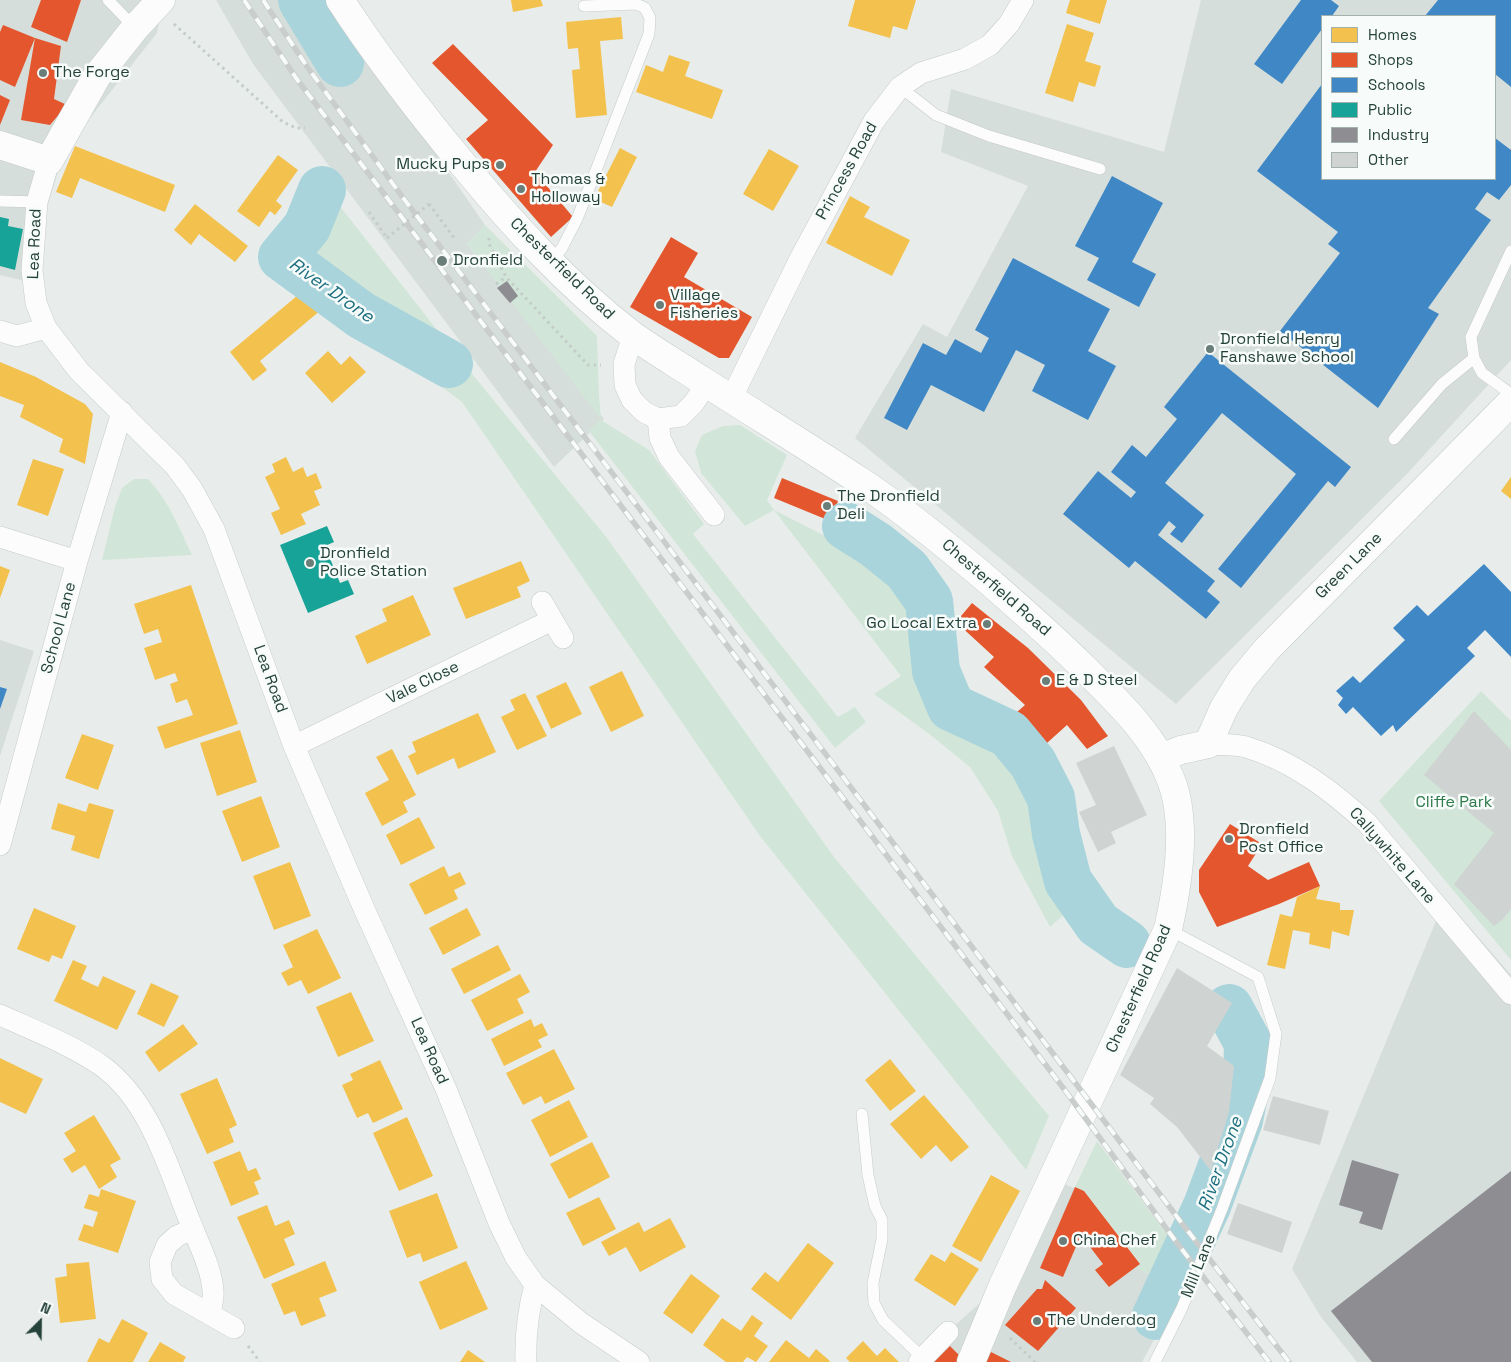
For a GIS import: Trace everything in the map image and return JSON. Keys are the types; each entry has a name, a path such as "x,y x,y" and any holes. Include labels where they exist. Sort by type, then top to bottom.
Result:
{"main road":[{"name":"Chesterfield Road","path":"340,0 370,46 411,101 491,198 586,297 633,336 867,485 928,529 1058,641 1114,698 1144,733 1161,758 1172,782 1179,811 1178,872 1168,928 971,1362"},
{"name":"Lea Road","path":"49,161 97,76 135,28 158,3"},
{"path":"0,145 49,161"},
{"name":"Green Lane","path":"1208,744 1224,708 1242,678 1267,649 1511,402"},
{"name":"Callywhite Lane","path":"1161,758 1181,750 1208,744"}],"street":[{"name":"Princess Road","path":"731,399 801,257 874,121 900,87 921,73 964,59 990,45 1009,24 1023,0"},
{"name":"Lea Road","path":"49,161 37,202 32,270 36,303 46,328 79,371 175,466 192,489 214,529 294,746 365,910 446,1089 498,1223 516,1258 535,1285 581,1323 639,1362"},
{"path":"0,332 17,336 46,328"},
{"path":"633,336 624,364 625,385 632,400 644,412 658,420 681,416 693,404 707,384"},
{"name":"School Lane","path":"0,845 77,561 122,412"},
{"path":"658,420 660,438 669,457 714,515"},
{"path":"0,537 77,561"},
{"name":"Vale Close","path":"294,746 547,611 563,638"},
{"name":"Callywhite Lane","path":"1208,744 1245,747 1273,758 1307,775 1342,800 1367,823 1511,994"},
{"path":"0,1015 58,1041 102,1066 127,1089 144,1115 160,1147 193,1229 208,1270 213,1292 210,1314"},
{"path":"193,1229 177,1236 167,1245 160,1262 162,1279 174,1294 234,1328"},
{"path":"526,1362 525,1338 528,1311 535,1285"},
{"path":"921,1360 948,1332"}],"lane":[{"path":"108,0 135,28"},
{"path":"551,262 562,248 577,220 649,34 650,18 645,8 636,4 584,6"},
{"path":"900,87 936,115 989,136 1100,169"},
{"path":"0,201 37,202"},
{"path":"1511,251 1471,336 1474,358 1482,373 1511,394"},
{"path":"1394,439 1442,384 1474,358"},
{"name":"Mill Lane","path":"1155,1362 1182,1308 1270,1078 1276,1034 1258,977 1168,928"},
{"path":"862,1114 868,1175 875,1206 882,1220 882,1239 873,1283 874,1303 883,1320 921,1360"}],"path":[{"path":"158,3 283,122 296,128 305,128"},
{"path":"491,198 487,218 489,244 506,277 588,365"},
{"path":"369,212 387,238 429,204 455,239"},
{"path":"496,284 506,277"},
{"path":"989,1319 1035,1362"}],"shaded area":[{"path":"0,0 163,0 157,33 64,151 25,281 0,275"},
{"path":"216,0 330,0 485,225 467,244 604,419 554,467 253,64"},
{"name":"Dronfield Henry Fanshawe School","path":"1201,0 1511,0 1511,360 1405,476 1176,704 855,438 923,324 947,337 1028,186 941,152 951,89 1164,152"},
{"path":"0,640 34,651 0,756"},
{"path":"1445,899 1511,975 1511,1362 1357,1362 1321,1317 1292,1269"},
{"path":"1042,1177 1084,1191 1140,1264 1136,1267 1180,1292 1142,1362 914,1362 981,1302"}],"green space":[{"path":"317,177 463,363 607,538 834,857 1049,1116 1026,1170 760,836 462,402 267,257"},
{"path":"485,225 597,336 601,419 467,244"},
{"path":"601,419 649,450 704,524 693,534 838,717 855,707 866,722 835,748 589,431"},
{"path":"740,425 787,455 767,500 774,510 745,526 701,473 695,451 702,435 723,426"},
{"path":"134,479 148,479 162,496 192,555 102,560 115,507 122,488"},
{"path":"774,510 835,541 846,526 876,545 907,570 929,601 936,671 951,707 1009,734 1033,762 1051,798 1056,834 1095,887 1050,927 1012,856 998,811 970,767 928,733 874,694 901,676"},
{"name":"Cliffe Park","path":"1481,691 1511,721 1511,960 1379,801"},
{"path":"1097,1141 1190,1265 1180,1292 1135,1267 1140,1263 1084,1191 1075,1187"}],"building: Homes":[{"path":"511,0 541,0 543,6 513,12"},
{"path":"855,0 916,0 907,30 893,26 890,38 848,26"},
{"path":"1070,0 1107,0 1100,24 1066,13"},
{"path":"621,17 623,39 600,41 607,115 576,118 572,70 580,69 578,48 568,49 566,22"},
{"path":"1067,24 1094,33 1085,61 1101,66 1095,87 1079,82 1073,102 1045,93"},
{"path":"669,55 690,62 685,76 723,90 712,119 636,92 646,65 663,72"},
{"path":"75,146 175,185 165,212 80,178 72,198 56,192"},
{"path":"620,148 637,157 612,207 594,199"},
{"path":"769,149 799,166 773,211 743,194"},
{"path":"278,155 298,170 276,201 282,206 275,215 270,211 259,227 237,211"},
{"path":"850,196 870,207 864,217 910,240 892,276 826,243"},
{"path":"195,204 248,246 235,262 199,234 191,245 174,230"},
{"path":"304,290 321,310 260,361 267,370 253,381 230,352"},
{"path":"328,351 341,365 350,356 366,372 332,403 305,373"},
{"path":"0,362 36,377 85,404 93,414 85,464 59,452 63,439 20,417 24,405 0,396"},
{"path":"286,457 293,472 303,467 307,477 316,473 322,488 314,491 320,505 301,514 306,524 281,535 271,513 280,509 265,477 275,472 272,464"},
{"path":"33,459 64,469 48,516 17,505"},
{"path":"1511,477 1511,499 1501,491"},
{"path":"521,561 530,581 517,587 521,597 466,619 453,588"},
{"path":"0,566 10,570 0,598"},
{"path":"191,585 238,724 165,749 157,727 193,715 187,699 176,703 170,684 178,681 175,673 155,680 144,648 162,642 158,629 144,634 134,604"},
{"path":"413,595 431,635 367,664 355,636 387,621 382,609"},
{"path":"622,671 644,716 611,732 589,687"},
{"path":"566,682 582,714 551,729 536,696"},
{"path":"525,693 547,736 517,750 501,717 515,710 510,700"},
{"path":"478,713 496,752 458,769 454,758 417,775 408,756 416,752 412,742"},
{"path":"240,730 257,782 217,796 200,743"},
{"path":"82,734 114,745 98,790 65,778"},
{"path":"392,749 416,795 403,802 408,812 382,826 365,793 389,780 376,757"},
{"path":"261,796 280,847 242,862 222,811"},
{"path":"58,803 86,812 89,803 114,810 99,859 71,850 75,836 51,829"},
{"path":"419,817 435,848 401,865 386,835"},
{"path":"290,862 311,916 274,930 253,876"},
{"path":"444,866 449,877 460,872 466,884 454,890 458,899 425,915 409,884"},
{"path":"1320,886 1316,899 1340,903 1340,910 1354,910 1349,936 1332,931 1330,949 1309,944 1310,933 1293,930 1285,969 1267,965 1280,914 1292,917 1297,897"},
{"path":"34,908 76,926 62,959 52,955 49,962 17,949"},
{"path":"467,908 481,935 443,955 429,928"},
{"path":"317,929 341,978 308,994 301,980 288,986 281,973 293,967 283,945"},
{"path":"498,945 511,970 464,994 451,969"},
{"path":"73,960 87,966 81,979 98,987 103,976 136,991 117,1030 54,1001"},
{"path":"520,974 530,992 517,999 524,1013 487,1031 471,1000"},
{"path":"151,983 179,996 164,1027 137,1014"},
{"path":"351,992 374,1041 338,1057 316,1007"},
{"path":"531,1019 534,1027 542,1023 548,1035 538,1040 542,1047 504,1066 491,1039"},
{"path":"183,1024 198,1044 159,1072 145,1052"},
{"path":"554,1049 575,1089 545,1104 541,1096 523,1105 506,1073"},
{"path":"0,1058 43,1079 26,1114 0,1102"},
{"path":"890,1059 916,1091 890,1111 865,1080"},
{"path":"380,1060 403,1109 373,1123 368,1113 357,1118 342,1085 353,1080 350,1074"},
{"path":"217,1078 237,1125 229,1129 234,1142 207,1154 180,1094"},
{"path":"924,1095 969,1147 951,1162 936,1145 921,1159 890,1124"},
{"path":"569,1100 588,1137 550,1157 531,1120"},
{"path":"94,1115 121,1159 110,1165 117,1177 99,1189 85,1165 72,1173 63,1159 76,1151 64,1133"},
{"path":"407,1117 433,1176 399,1191 373,1133"},
{"path":"592,1142 610,1177 569,1199 550,1164"},
{"path":"240,1151 248,1171 256,1168 261,1179 254,1182 259,1194 231,1206 213,1162"},
{"path":"991,1175 1020,1191 981,1262 952,1246"},
{"path":"101,1189 136,1201 118,1253 78,1240 84,1224 93,1227 98,1212 84,1208 89,1194 99,1197"},
{"path":"437,1193 458,1248 423,1262 420,1253 407,1258 389,1211"},
{"path":"599,1197 616,1229 583,1246 566,1213"},
{"path":"267,1205 275,1226 289,1220 295,1234 284,1239 295,1265 264,1279 237,1217"},
{"path":"670,1218 686,1247 640,1272 626,1247 609,1256 601,1242 639,1222 644,1232"},
{"path":"808,1243 834,1263 791,1320 751,1289 765,1272 778,1282"},
{"path":"951,1252 979,1269 955,1306 914,1280 931,1254 945,1262"},
{"path":"325,1261 337,1291 319,1298 326,1316 301,1326 295,1311 284,1315 271,1284"},
{"path":"466,1261 488,1309 440,1330 419,1282"},
{"path":"89,1262 96,1319 60,1323 55,1278 67,1276 66,1264"},
{"path":"691,1274 720,1296 692,1334 663,1313"},
{"path":"752,1315 763,1323 754,1336 768,1346 756,1362 747,1357 743,1362 726,1362 703,1345 722,1318 741,1331"},
{"path":"122,1319 148,1333 133,1362 87,1362 99,1338 109,1343"},
{"path":"786,1340 809,1358 816,1349 830,1361 769,1362"},
{"path":"863,1341 877,1356 885,1348 899,1362 850,1362 846,1358"},
{"path":"160,1342 186,1357 183,1362 148,1362"},
{"path":"468,1350 485,1362 460,1362"}],"building: Shops":[{"name":"The Forge","path":"41,0 81,0 67,42 31,27"},
{"path":"3,25 35,38 15,87 0,80 0,32"},
{"name":"The Forge","path":"35,38 61,46 54,99 67,105 50,125 21,120"},
{"path":"453,44 553,145 535,172 573,217 551,237 466,139 488,120 432,63"},
{"name":"The Forge","path":"0,95 10,100 0,125"},
{"path":"671,237 698,253 684,277 752,317 729,358 719,358 630,307"},
{"path":"782,478 838,501 830,521 774,498"},
{"path":"972,603 1028,648 1081,700 1108,736 1087,749 1067,725 1047,743 1017,712 1025,705 984,667 994,657 956,622"},
{"path":"1230,824 1262,844 1248,866 1268,880 1309,862 1320,886 1279,904 1217,927 1199,892 1199,870"},
{"path":"1075,1187 1084,1191 1140,1264 1109,1287 1095,1270 1103,1264 1081,1235 1063,1277 1040,1268"},
{"path":"1045,1280 1076,1308 1038,1351 1005,1325 1037,1289 1042,1289"},
{"path":"950,1346 961,1357 959,1362 933,1362"},
{"path":"991,1352 1011,1362 986,1362"}],"building: Schools":[{"path":"1301,0 1331,0 1339,6 1333,15 1321,15 1321,30 1282,84 1254,64"},
{"path":"1438,0 1511,0 1511,87 1496,75 1496,15 1426,15"},
{"path":"1321,85 1321,180 1496,180 1496,139 1511,150 1511,185 1499,200 1487,192 1475,209 1491,220 1428,308 1439,314 1378,408 1280,331 1340,253 1328,244 1338,232 1257,171"},
{"path":"1112,176 1163,203 1132,262 1156,274 1139,307 1087,280 1099,258 1075,246"},
{"path":"1013,258 1110,309 1088,351 1116,366 1088,420 1032,391 1045,365 1016,350 984,412 931,385 907,430 884,418 923,343 946,355 955,339 981,353 989,338 975,330"},
{"path":"1208,352 1351,467 1335,487 1328,481 1241,588 1218,569 1296,474 1222,413 1165,483 1204,515 1182,543 1170,534 1176,527 1169,521 1158,535 1215,581 1207,591 1220,602 1206,619 1135,561 1129,568 1063,514 1098,471 1131,498 1136,492 1111,472 1132,445 1146,457 1177,419 1164,407"},
{"path":"1484,564 1511,592 1511,657 1485,630 1467,648 1475,656 1396,732 1393,725 1381,736 1353,707 1346,714 1338,705 1343,698 1336,691 1353,676 1360,683 1405,640 1393,628 1417,605 1428,616"},
{"path":"0,687 7,689 0,709"}],"building: Public":[{"path":"0,217 9,219 8,226 23,229 15,270 0,266"},
{"name":"Dronfield Police Station","path":"327,526 334,542 325,546 340,583 348,580 354,594 308,613 280,545"}],"building: Industry":[{"path":"507,281 518,296 510,303 497,288"},
{"path":"1352,1160 1399,1174 1382,1230 1359,1223 1363,1212 1339,1205"},
{"path":"1511,1171 1511,1362 1372,1362 1331,1311"}],"building: Other":[{"path":"1474,711 1511,750 1511,909 1494,926 1454,884 1494,833 1424,775"},
{"path":"1114,746 1147,815 1111,832 1116,843 1098,852 1079,812 1096,805 1076,763"},
{"path":"1177,968 1232,1003 1207,1046 1234,1066 1229,1112 1211,1171 1177,1127 1150,1104 1154,1098 1120,1075"},
{"path":"1273,1096 1329,1111 1320,1145 1263,1130"},
{"path":"1238,1203 1292,1222 1282,1253 1227,1234"}],"waterway":[{"name":"River Drone","path":"302,0 340,63"},
{"name":"River Drone","path":"322,190 307,227 282,257 361,315 449,364"},
{"name":"River Drone","path":"846,526 876,545 907,570 929,601 936,671 951,707 1009,734 1033,763 1051,798 1056,834 1068,881 1098,924 1127,944"},
{"name":"River Drone","path":"1156,1316 1207,1206 1239,1120 1247,1081 1248,1043 1229,1008"}],"railway":[{"path":"244,0 296,78 1269,1362"},
{"path":"263,0 308,68 401,195 1289,1362"}],"place":[{"name":"The Forge","path":"43,73"},
{"name":"Mucky Pups","path":"500,165"},
{"name":"Thomas & Holloway","path":"521,189"},
{"name":"Dronfield","path":"442,261"},
{"name":"Village Fisheries","path":"660,305"},
{"name":"Dronfield Henry Fanshawe School","path":"1210,349"},
{"name":"The Dronfield Deli","path":"827,506"},
{"name":"Dronfield Police Station","path":"310,563"},
{"name":"Go Local Extra","path":"987,624"},
{"name":"E & D Steel","path":"1046,681"},
{"name":"Dronfield Post Office","path":"1229,839"},
{"name":"China Chef","path":"1063,1241"},
{"name":"The Underdog","path":"1037,1321"}]}
